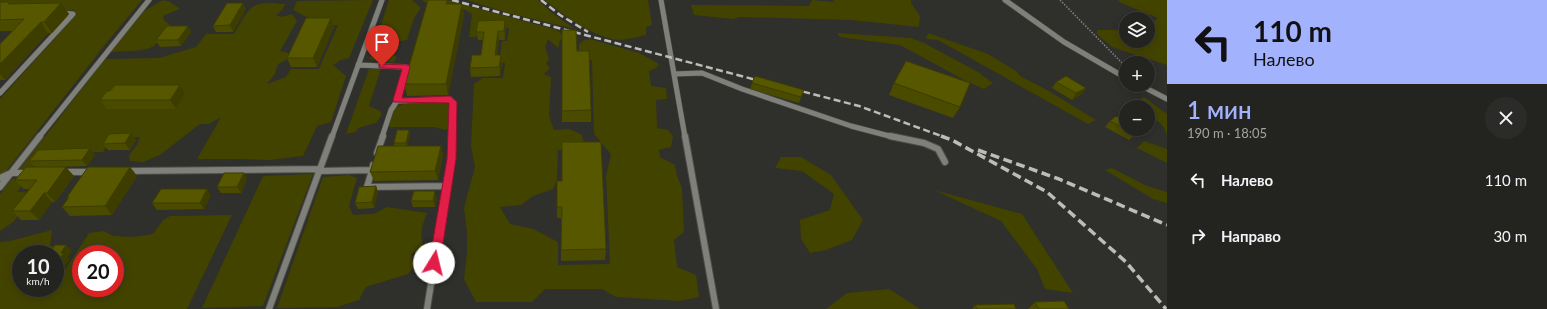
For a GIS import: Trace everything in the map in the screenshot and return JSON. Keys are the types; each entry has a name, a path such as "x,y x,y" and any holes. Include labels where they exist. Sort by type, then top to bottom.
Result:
{"lane":[{"path":"0,187 149,0"},
{"path":"270,309 382,0"},
{"path":"661,0 716,309"},
{"path":"1005,0 1025,15 1101,65 1119,74"},
{"path":"0,93 73,14 73,12 57,13"},
{"path":"358,65 406,67 397,100 385,128 367,187 447,186"},
{"path":"674,74 702,73 742,89 851,126 897,138 924,143 938,149 945,162"},
{"path":"1154,92 1167,99"},
{"path":"397,100 450,99 453,102 451,159 427,309"},
{"path":"118,171 372,170"},
{"path":"56,172 95,172"},
{"path":"0,178 11,173 34,173"}],"path":[{"path":"1060,0 1119,60"}],"shaded area":[{"path":"0,0 142,0 6,171 0,174 0,99 77,14 73,10 0,11"},
{"path":"163,0 170,2 180,9 163,16 164,20 172,27 155,45 141,50 111,52 144,11"},
{"path":"373,0 349,58 341,60 333,65 346,76 331,122 317,126 303,156 270,160 197,159 221,117 209,124 200,124 160,155 143,162 130,161 129,155 137,145 140,137 112,138 103,152 43,153 31,169 20,169 105,59 159,58 196,47 206,34 234,34 248,11 258,4 285,4 282,10 276,15 281,17 292,14 297,21 280,51 288,53 288,59 278,64 275,74 267,84 286,77 291,69 319,69 338,25 310,25 311,19 293,10 297,1"},
{"path":"389,0 412,0 421,8 414,18 407,40 391,43 388,53 397,57 394,62 383,62 370,59"},
{"path":"422,0 447,0 557,30 566,39 560,40 558,48 548,39 545,47 549,59 546,64 550,68 544,74 551,77 549,116 554,130 569,129 581,134 587,150 558,150 557,180 553,189 533,196 521,205 500,207 510,224 533,229 558,242 558,265 610,264 606,176 611,154 594,134 592,60 579,60 579,44 584,40 590,39 639,53 659,64 656,68 649,71 651,86 666,88 667,99 656,100 657,128 668,130 673,136 671,147 659,150 660,157 675,165 677,176 682,188 684,232 674,240 677,267 696,275 699,297 680,301 616,297 602,289 545,289 532,302 476,302 464,279 467,253 467,232 464,208 475,167 471,146 474,84 483,78 503,78 505,63 499,63 502,41 507,41 509,28 478,27 476,37 469,37 472,14 463,9 428,4"},
{"path":"467,0 538,0 552,13 575,29 508,13"},
{"path":"545,0 648,0 652,25 646,27 646,35 621,40 612,39 581,26"},
{"path":"812,0 834,2 833,0 911,0 911,3 920,16 919,27 851,20 739,17 733,19 694,15 691,5 809,6"},
{"path":"1118,0 1167,0 1167,65 1155,61 1155,56 1140,56 1112,47 1097,34 1097,30 1119,31 1119,48 1155,48 1155,20 1158,18 1155,17 1155,12 1143,12 1121,3"},
{"path":"837,33 911,38 924,43 978,72 993,83 984,89 968,82 900,45 840,37"},
{"path":"928,33 988,54 1016,71 1020,76 1047,90 1096,120 1088,124 938,40 926,39"},
{"path":"381,68 369,106 380,111 382,114 376,123 358,128 356,132 346,134 369,69"},
{"path":"1144,97 1148,100 1139,100"},
{"path":"407,103 447,103 451,109 449,127 446,130 434,127 389,127 391,118 396,108"},
{"path":"1155,105 1167,114 1167,137 1165,129 1155,120"},
{"path":"1144,141 1167,149 1167,163 1137,148"},
{"path":"781,157 801,157 831,175 863,220 852,240 826,250 810,253 801,239 800,220 830,210 834,194 802,171 775,168"},
{"path":"1112,168 1147,186 1167,192 1167,203 1153,199 1105,170"},
{"path":"313,174 263,306 202,308 263,176"},
{"path":"349,175 357,178 349,206 353,215 374,214 387,207 427,213 422,230 422,243 424,247 411,254 414,266 408,274 366,287 359,300 337,307 277,308 323,177"},
{"path":"29,176 17,192 36,193 13,222 0,231 0,194 12,179"},
{"path":"934,190 1022,214 1073,293 1045,289 1037,269 1001,221"},
{"path":"232,215 187,309 0,309 0,242 10,241 52,230 50,245 12,245 12,297 64,297 64,271 72,259 72,297 124,297 124,245 81,245 89,233 104,231 113,236 133,237 153,234 163,220 170,216"},
{"path":"889,289 920,309 826,309 847,293"}],"building":[{"path":"428,0 447,0 446,4 462,4 446,84 404,84"},
{"path":"0,2 10,2 8,4 61,3 44,22 41,22 0,64 0,44 24,19 0,20"},
{"path":"227,3 243,3 230,25 213,26"},
{"path":"306,18 331,18 313,58 287,58"},
{"path":"505,20 504,31 498,31 495,55 501,55 499,67 470,68 472,55 481,55 484,32 476,32 478,21"},
{"path":"167,26 188,26 178,40 156,40"},
{"path":"562,30 576,30 577,51 589,51 591,110 562,111"},
{"path":"906,61 970,83 960,107 894,83"},
{"path":"755,76 804,90 801,97 752,83"},
{"path":"1066,76 1086,88 1076,93 1056,82"},
{"path":"115,85 180,85 170,100 100,100 107,91 110,91"},
{"path":"1116,116 1119,118 1119,126 1110,121"},
{"path":"397,130 409,130 406,143 394,143"},
{"path":"131,133 125,143 103,144 109,134"},
{"path":"562,142 601,142 606,249 561,250 562,207 557,207 557,181 562,181"},
{"path":"378,146 441,146 435,171 370,172"},
{"path":"90,148 82,160 29,161 38,150"},
{"path":"26,167 66,167 47,193 44,193 30,211 12,211 37,180 15,180"},
{"path":"88,167 130,167 105,206 62,207 69,197 67,197"},
{"path":"224,173 244,173 237,187 217,187"},
{"path":"376,186 372,202 355,203 359,187"},
{"path":"161,189 207,189 200,203 152,203"},
{"path":"414,191 435,191 433,201 411,201"},
{"path":"1064,301 1069,309 1039,309 1035,302"},
{"path":"1014,304 1016,309 977,309 975,305"}],"railway":[{"path":"452,0 764,82"},
{"path":"541,0 560,15 588,32"},
{"path":"793,89 859,106 944,137"},
{"path":"941,136 952,140 1047,192 1126,262 1166,309"},
{"path":"978,150 1059,179 1167,225"}],"route":[{"path":"382,66 406,67 397,100 450,99 453,102 451,159 434,263"}]}
